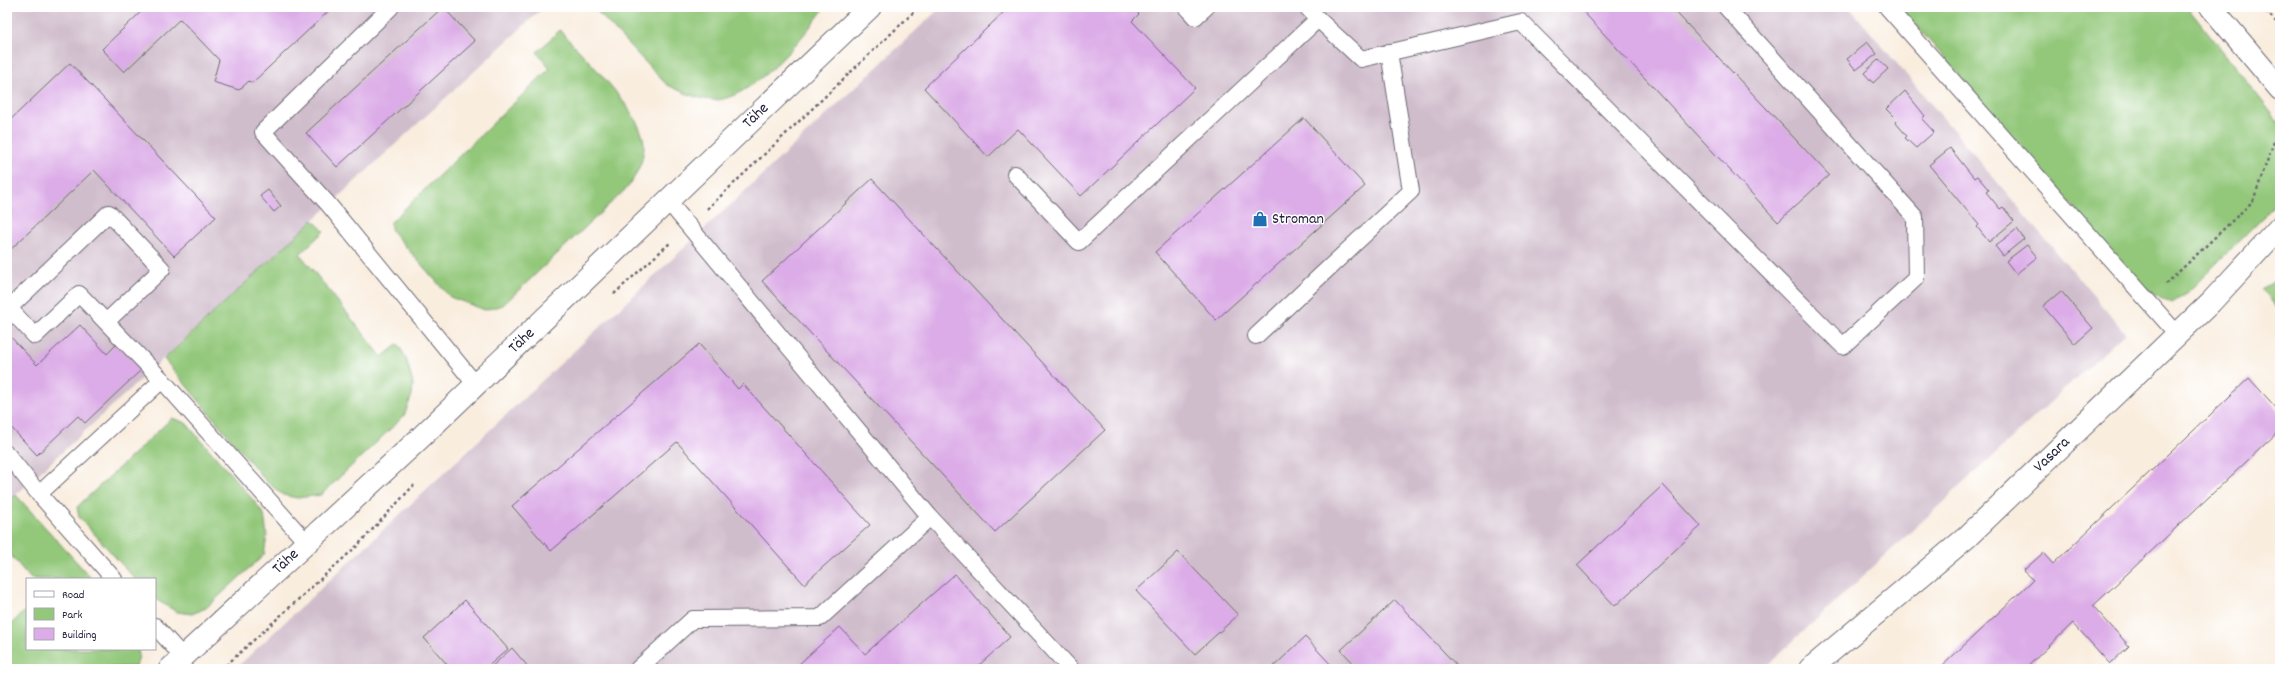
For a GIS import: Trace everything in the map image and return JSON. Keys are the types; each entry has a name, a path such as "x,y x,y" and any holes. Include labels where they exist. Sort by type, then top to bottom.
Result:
{"street":[{"name":"Tähe","path":"177,663 476,385 870,7"},
{"path":"2211,7 2280,89"},
{"name":"Vasara","path":"1810,669 1967,537 2211,302 2280,227"}],"lane":[{"path":"391,7 263,132 329,205 476,385"},
{"path":"1186,7 1195,18 1206,7"},
{"path":"1307,7 1361,59 1521,22 1843,346 1916,278 1915,217 1726,7"},
{"path":"1887,7 2178,334"},
{"path":"1015,174 1079,242 1318,19"},
{"path":"1256,336 1411,191 1389,52"},
{"path":"668,201 930,517 1071,669"},
{"path":"106,322 162,269 109,213 9,308 35,336 79,294 106,322 162,380 307,543"},
{"path":"39,494 162,380"},
{"path":"7,454 39,494 113,578"},
{"path":"638,669 693,619 820,618 930,517"},
{"path":"156,628 177,663"}],"path":[{"path":"612,296 919,7"},
{"path":"2262,7 2280,26"},
{"path":"2148,301 2253,201 2276,136 2280,132"},
{"path":"222,669 358,545 418,481"}],"shaded area":[{"path":"7,7 544,7 7,503"},
{"path":"941,7 1849,7 2125,333 1763,669 235,669"}],"green space":[{"path":"593,7 825,7 816,20 775,66 743,91 727,98 712,100 682,92 666,84"},
{"path":"1900,7 2188,7 2280,124 2280,192 2271,209 2185,295 2172,303 2145,289"},
{"path":"560,30 610,84 633,116 640,130 644,143 642,160 638,171 629,186 503,305 485,310 450,297 392,231 390,223 550,68 537,52"},
{"path":"313,220 324,231 300,254 382,357 398,344 406,358 413,384 412,395 404,416 321,495 297,498 283,495 266,481 164,359"},
{"path":"2280,277 2280,312 2261,290"},
{"path":"172,418 186,423 264,514 267,536 264,555 206,608 192,614 177,612 156,600 156,578 134,578 79,517 77,507"},
{"path":"16,495 91,578 30,578 7,551 7,503"},
{"path":"26,610 26,650 138,650 139,656 136,667 7,669 7,628"}],"building":[{"path":"146,7 333,7 252,83 249,81 239,90 213,82 219,60 180,19 124,72 102,49"},
{"path":"443,7 475,41 337,167 306,133"},
{"path":"1009,7 1132,7 1139,14 1132,21 1195,88 1081,196 1018,129 988,157 924,88"},
{"path":"1579,7 1671,7 1829,175 1778,222"},
{"path":"1867,42 1877,54 1856,70 1847,59"},
{"path":"1879,59 1888,69 1873,83 1864,73"},
{"path":"70,63 216,217 174,256 94,170 7,253 7,123"},
{"path":"1905,91 1925,116 1922,119 1934,132 1916,148 1905,138 1907,136 1895,122 1897,120 1886,109"},
{"name":"Stroman","path":"1304,118 1365,186 1216,320 1155,252"},
{"path":"1950,148 1974,178 1977,176 1989,190 1986,192 2000,209 2003,207 2014,221 1989,242 1977,227 1979,225 1929,165"},
{"path":"872,179 1105,430 995,532 762,281"},
{"path":"268,190 281,206 274,212 260,196"},
{"path":"2017,229 2024,239 2003,256 1995,246"},
{"path":"2027,245 2037,257 2016,274 2006,261"},
{"path":"2061,291 2093,328 2075,344 2043,306"},
{"path":"80,325 107,354 117,344 141,370 85,423 78,416 37,455 7,423 7,333 37,365"},
{"path":"699,344 738,389 743,384 870,525 804,584 677,442 551,551 512,506"},
{"path":"2249,378 2280,412 2280,430 2093,606 2129,646 2110,664 2073,623 2025,669 1939,669 2033,580 2023,571 2043,553 2053,564"},
{"path":"1663,485 1701,526 1615,606 1577,565"},
{"path":"1178,552 1238,615 1195,654 1136,591"},
{"path":"955,574 1010,637 975,669 801,669 798,665 840,627 865,654"},
{"path":"465,600 508,649 485,669 451,669 424,638"},
{"path":"1395,600 1460,669 1359,669 1341,650"},
{"path":"1305,637 1335,669 1271,669"},
{"path":"512,648 530,669 489,669"}],"place":[{"name":"Stroman","path":"1260,219"}]}
